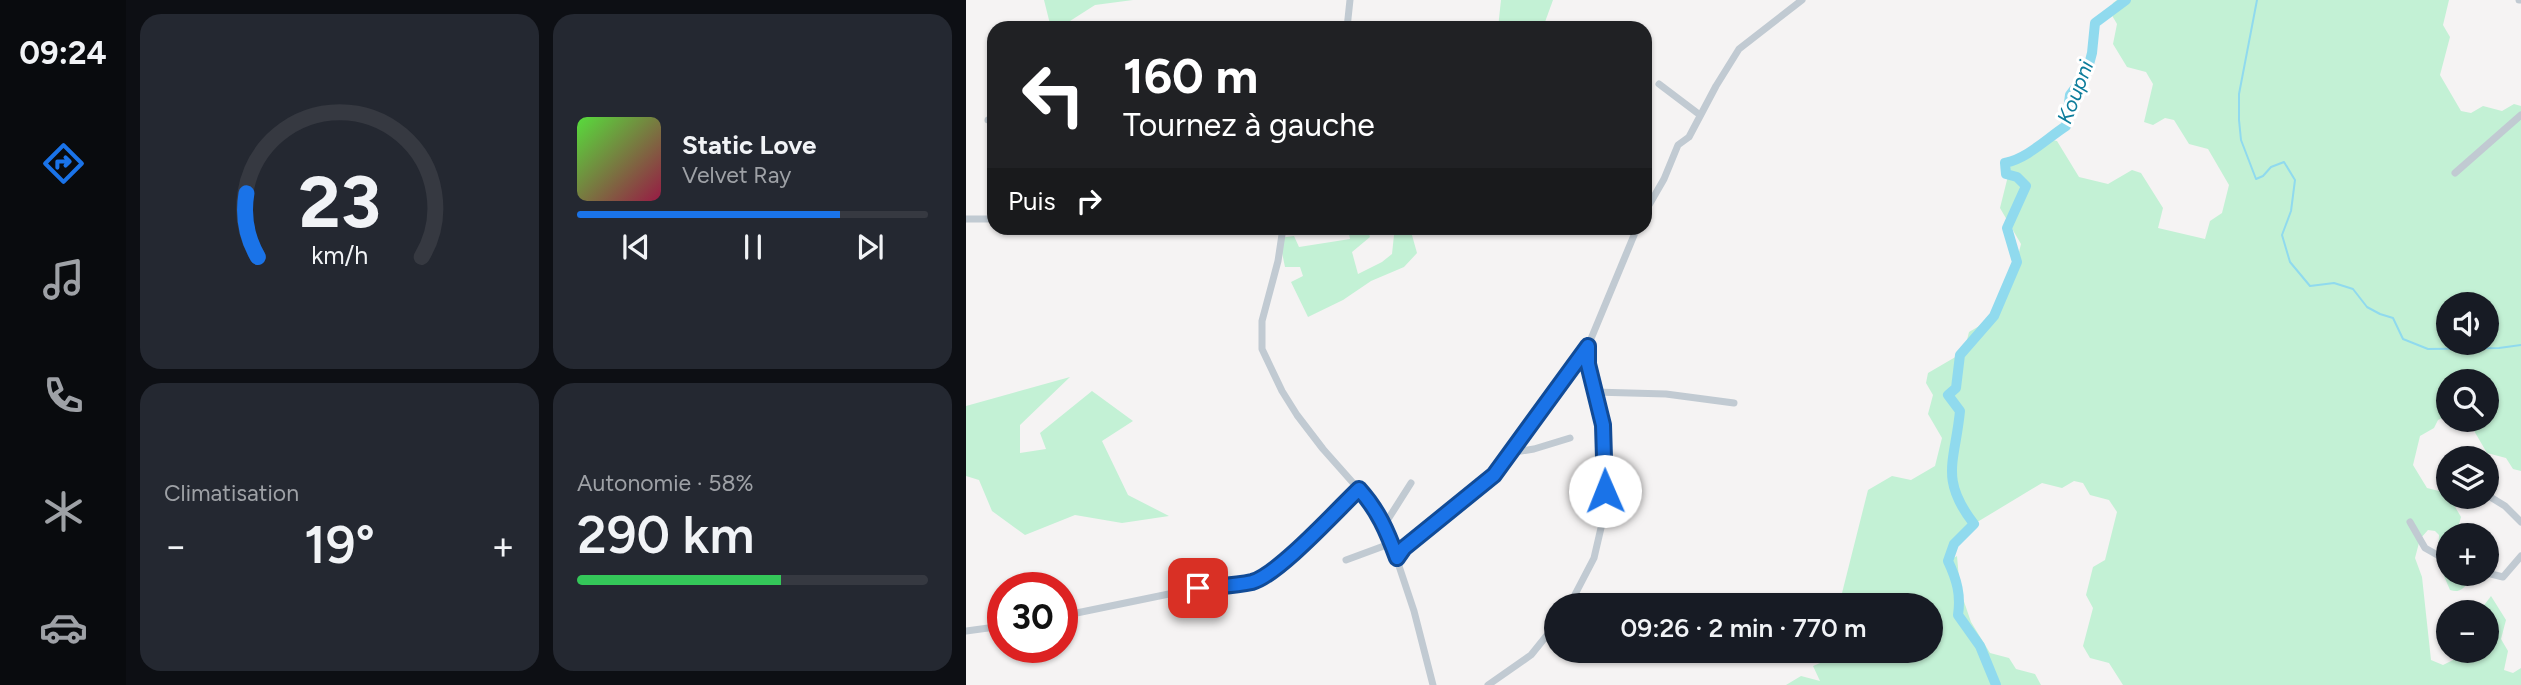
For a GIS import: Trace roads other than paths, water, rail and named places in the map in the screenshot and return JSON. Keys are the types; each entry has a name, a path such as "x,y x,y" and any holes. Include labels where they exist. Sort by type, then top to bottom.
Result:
{"street":[{"path":"1348,21 1350,0"},
{"path":"1652,200 1678,145 1689,137 1739,49 1802,0"},
{"path":"1659,84 1700,115"},
{"path":"2455,173 2521,115"},
{"path":"966,219 987,219"},
{"path":"1282,235 1262,321 1262,349 1297,415 1323,449 1376,508 1385,524 1414,611 1433,685"},
{"path":"1397,558 1404,548 1494,475 1588,346 1634,235"},
{"path":"1576,593 1594,558 1604,516 1603,425 1588,364 1588,346"},
{"path":"1594,392 1667,394 1734,403"},
{"path":"1509,453 1570,438"},
{"path":"1385,524 1411,482"},
{"path":"1078,613 1261,578 1283,562 1359,489"},
{"path":"2499,502 2521,522"},
{"path":"2410,522 2425,548 2436,554"},
{"path":"1346,560 1392,543"},
{"path":"2499,576 2503,577 2521,556"},
{"path":"966,631 987,628"},
{"path":"1488,685 1531,655 1544,639"}],"waterway":[{"name":"Koupni","path":"1996,685 1980,646 1958,615 1958,588 1948,561 1954,544 1974,524 1956,495 1953,482 1953,457 1960,411 1948,395 1956,388 1960,355 1994,316 2017,262 2007,228 2026,186 2017,177 2006,174 2005,163 2029,153 2066,126 2070,95 2087,72 2095,23 2126,0"},
{"path":"2257,0 2239,94 2241,140 2256,179 2271,167 2284,162 2295,180 2291,211 2282,235 2290,262 2310,286 2334,283 2353,289 2367,307 2393,318 2403,339 2428,349 2521,345"}]}
